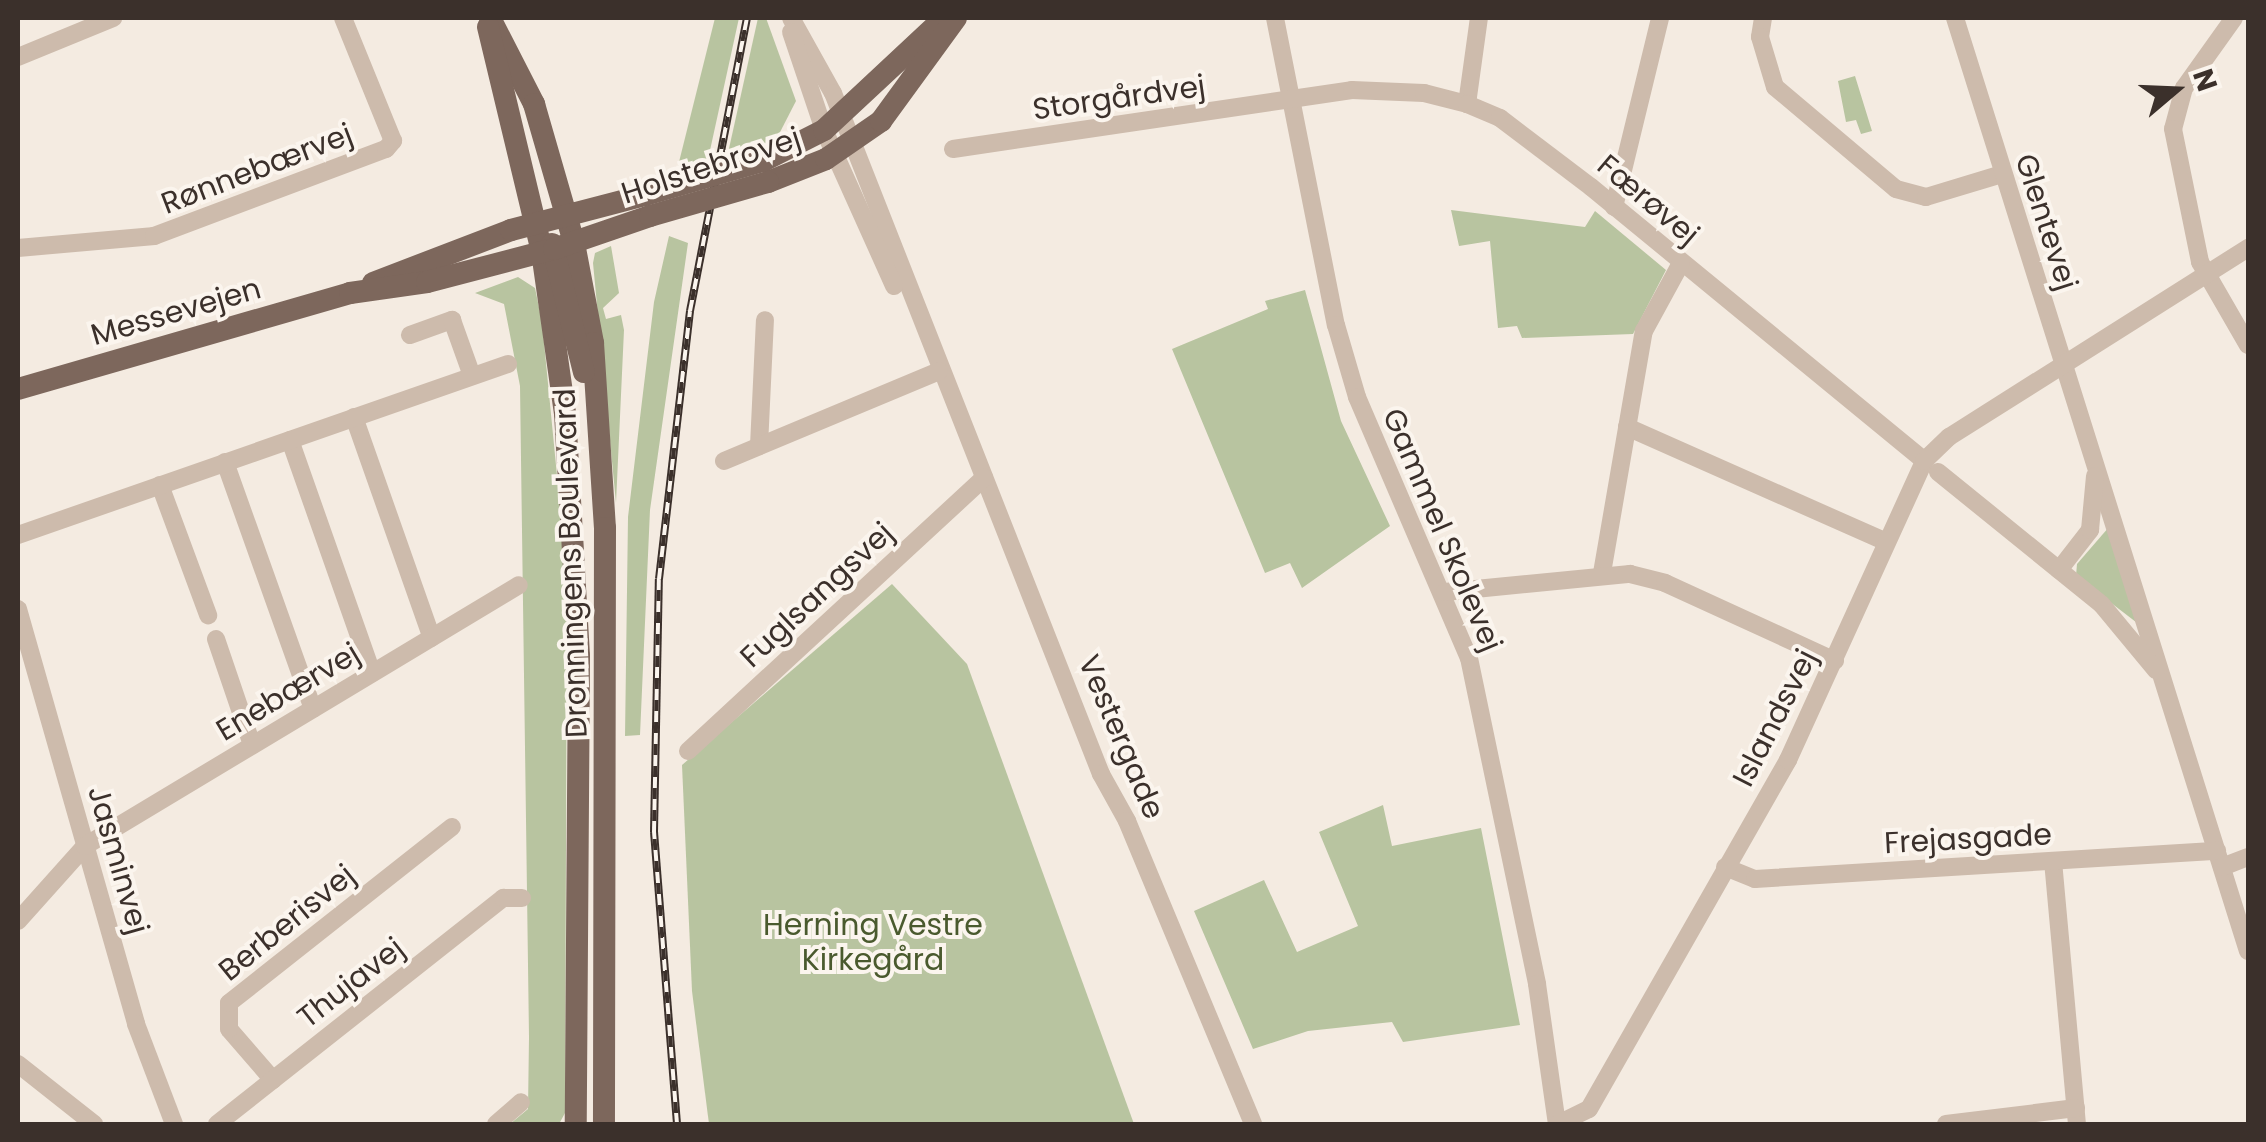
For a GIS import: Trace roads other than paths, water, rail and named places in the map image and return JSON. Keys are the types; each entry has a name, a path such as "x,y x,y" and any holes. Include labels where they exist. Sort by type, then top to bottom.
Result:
{"main road":[{"name":"Dronningens Boulevard","path":"488,18 498,70 521,114 599,413 606,618 604,1124"},
{"name":"Dronningens Boulevard","path":"488,18 524,77 554,233 579,656 576,1124"},
{"name":"Holstebrovej","path":"839,134 944,18"},
{"name":"Holstebrovej","path":"554,233 765,172 899,103 956,18"},
{"name":"Messevejen","path":"18,389 350,293 397,286 554,233"},
{"name":"Messevejen","path":"350,293 422,260 554,233"}],"street":[{"path":"18,57 113,18"},
{"name":"Rønnebærvej","path":"18,248 102,246 173,231 386,149 393,141 343,18"},
{"name":"Vestergade","path":"789,18 839,134 892,282 917,319 1252,1124"},
{"name":"Gammel Skolevej","path":"1275,18 1336,324 1357,397 1445,592 1469,658 1498,787 1558,1124"},
{"path":"1467,104 1479,18"},
{"path":"1614,207 1660,18"},
{"path":"1763,18 1760,38 1776,88 1896,190 1926,197 2002,174"},
{"name":"Glentevej","path":"1955,18 2248,951"},
{"path":"2234,18 2184,88 2173,128 2177,168 2207,274 2248,344"},
{"name":"Færøvej","path":"1292,98 1373,89 1467,104 1500,118 2102,606 2165,682"},
{"name":"Storgårdvej","path":"953,149 1292,98"},
{"name":"Islandsvej","path":"1558,1124 1589,1108 1788,760 1887,542 1948,436 2248,248"},
{"path":"1602,573 1644,331 1680,263"},
{"path":"410,335 452,320 472,376"},
{"path":"759,446 765,320"},
{"path":"18,534 508,364"},
{"path":"724,461 939,371"},
{"path":"354,418 432,638"},
{"path":"1628,427 1887,542"},
{"path":"290,440 372,673"},
{"name":"Glentevej","path":"2059,570 2090,530 2095,514 2089,441"},
{"path":"225,462 313,709"},
{"name":"Fuglsangsvej","path":"688,751 984,478"},
{"path":"160,485 208,615"},
{"path":"1445,592 1602,573 1665,583 1835,661"},
{"name":"Enebærvej","path":"18,921 85,846 519,586"},
{"name":"Jasminvej","path":"19,620 145,1053 174,1124"},
{"path":"216,638 252,745"},
{"name":"Berberisvej","path":"272,1080 229,1028 229,1004 452,827"},
{"name":"Frejasgade","path":"1725,867 1754,879 2053,861 2248,858"},
{"path":"1946,1124 2076,1116 2053,861"},
{"name":"Thujavej","path":"217,1124 503,898 522,898"},
{"path":"18,1064 94,1124"},
{"path":"496,1124 521,1102"}],"railway":[{"path":"677,1124 654,832 659,579 690,311 747,18"}],"park label":[{"name":"Herning Vestre Kirkegård","path":"873,942"}]}
